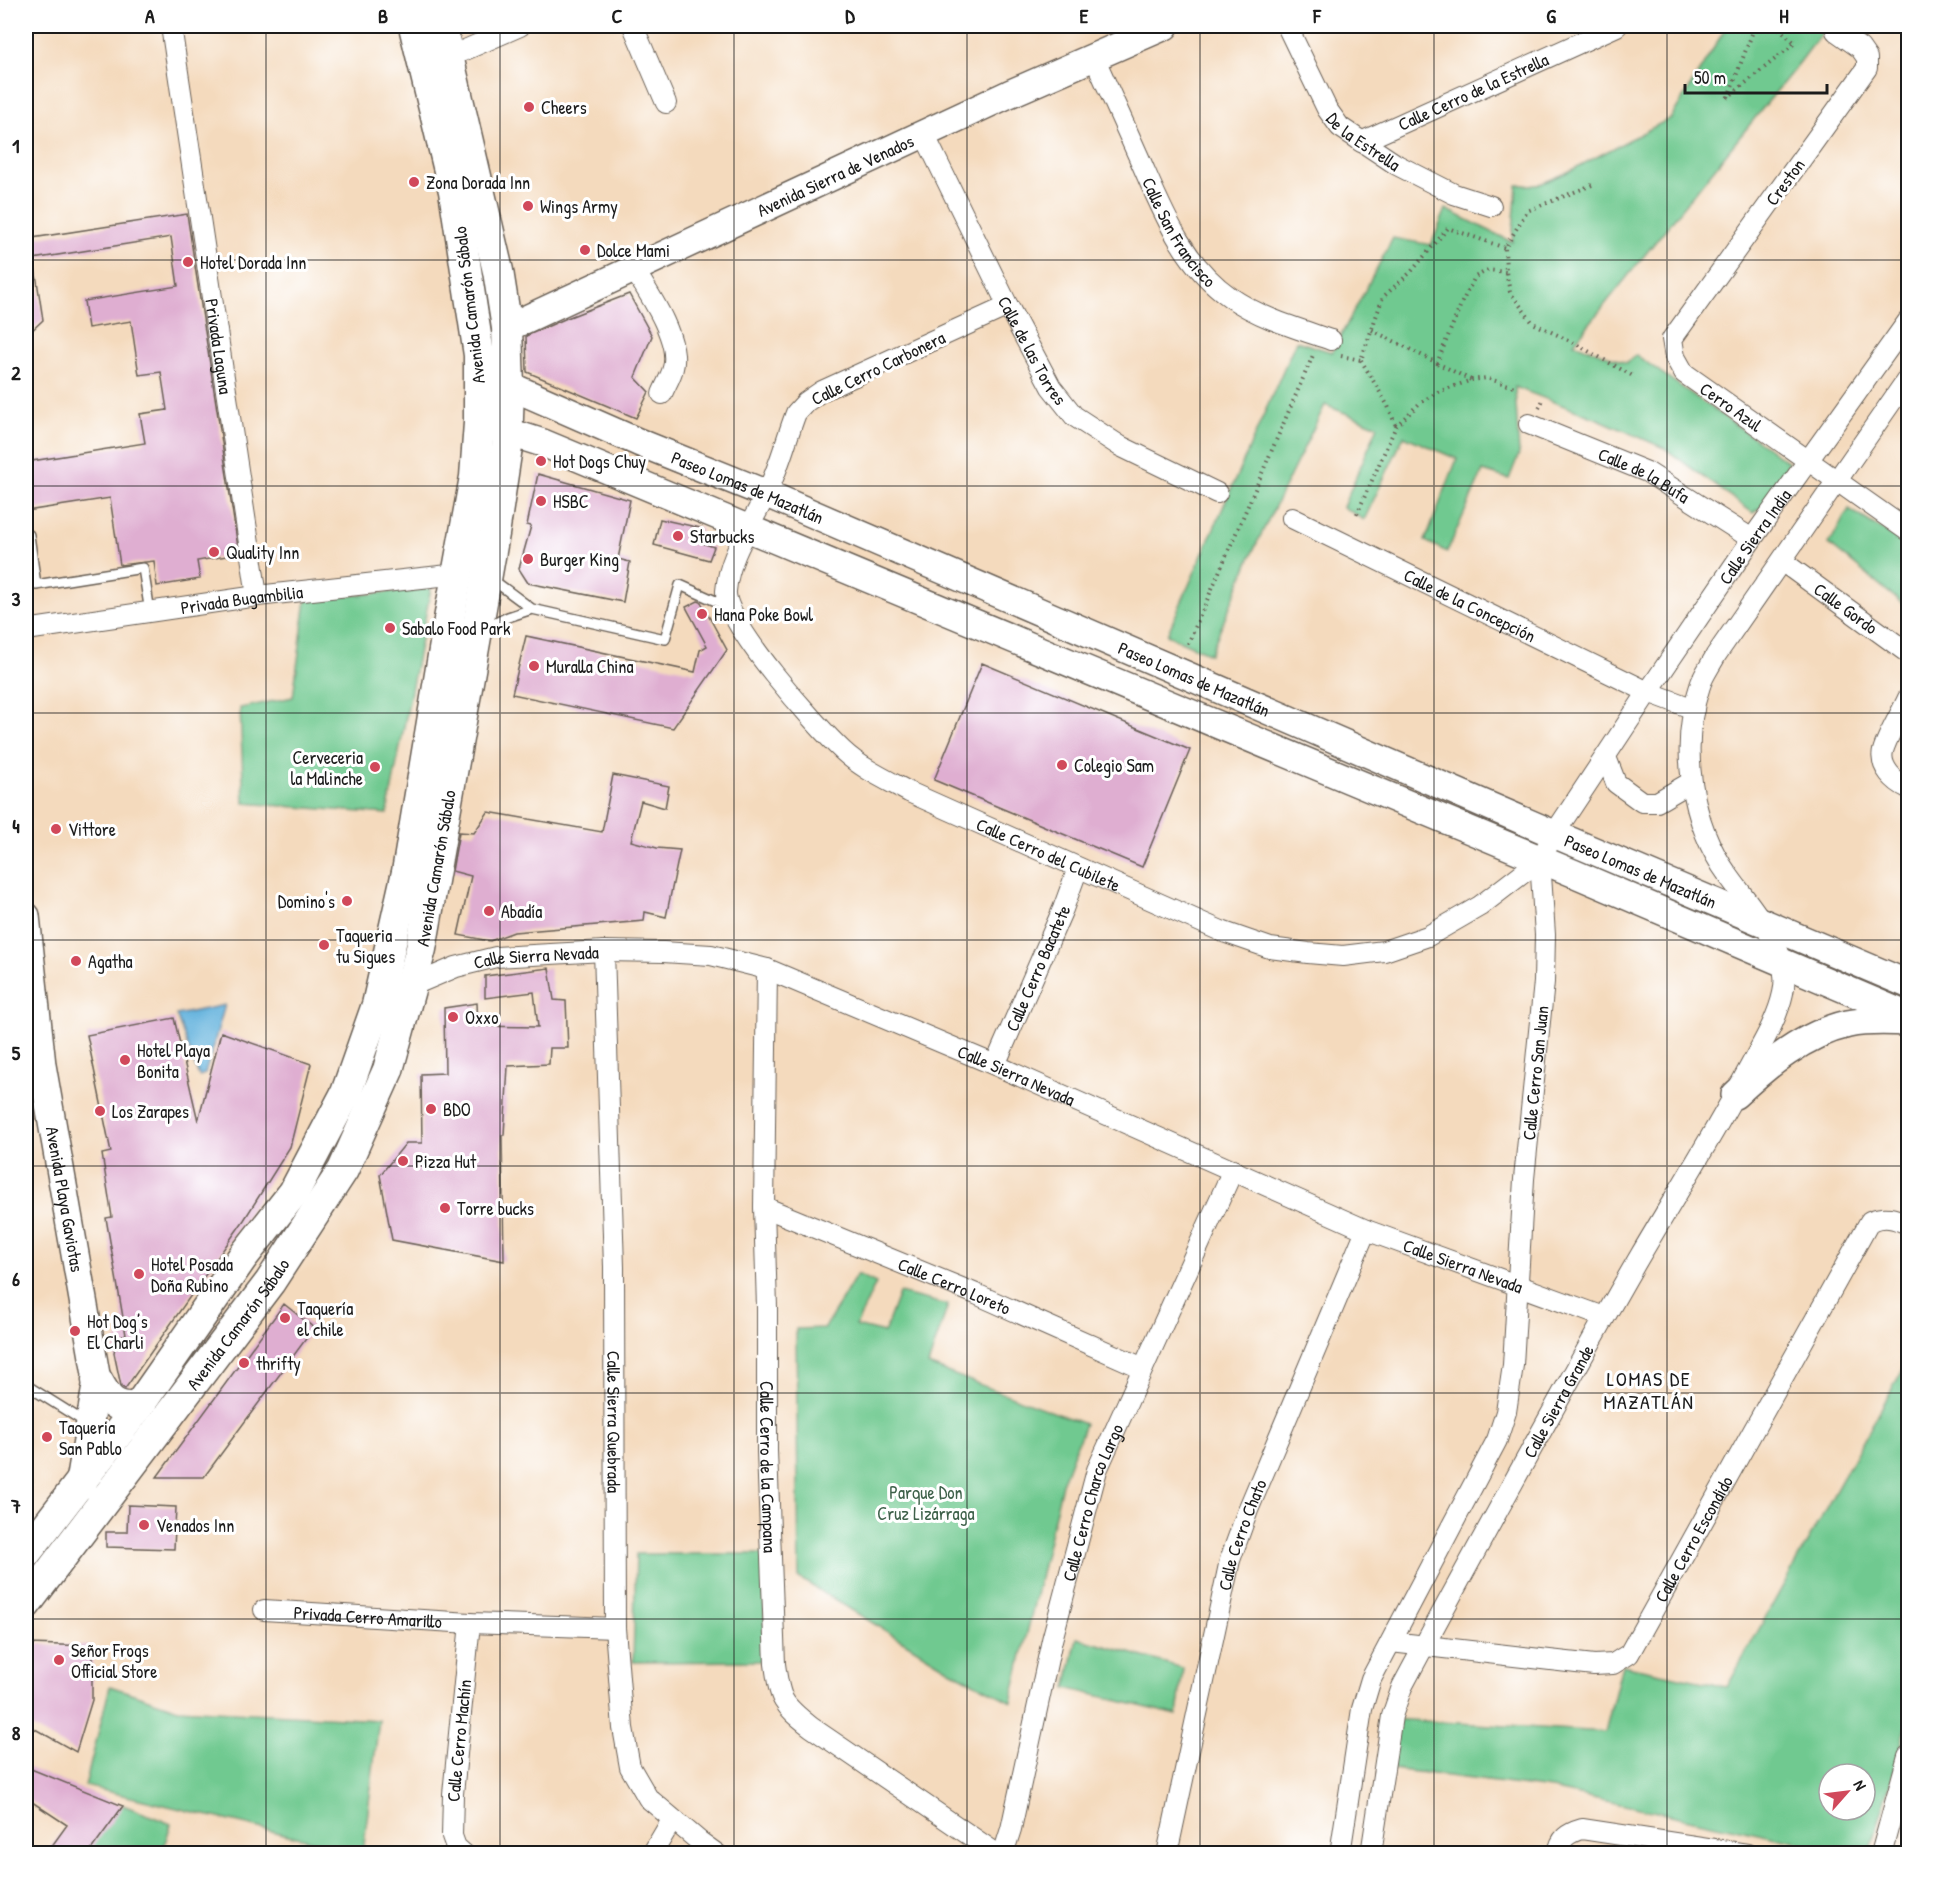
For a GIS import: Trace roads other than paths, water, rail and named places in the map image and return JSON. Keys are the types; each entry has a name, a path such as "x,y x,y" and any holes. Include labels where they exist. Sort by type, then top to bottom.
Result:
{"main road":[{"name":"Avenida Camarón Sábalo","path":"26,1604 270,1282 343,1170 388,1070 411,986 430,905 476,633 472,575 480,373 474,311 454,191 414,26"},
{"name":"Avenida Camarón Sábalo","path":"26,1553 138,1407 242,1258 294,1192 346,1093 377,1005 472,575 508,432 507,328 487,217 441,26"},
{"path":"97,1380 106,1397 116,1404 126,1408 138,1407"}],"street":[{"name":"Privada Laguna","path":"171,26 257,596"},
{"path":"449,57 520,26"},
{"path":"633,26 666,103"},
{"name":"Avenida Sierra de Venados","path":"507,328 1009,94 1165,26"},
{"name":"De la Estrella","path":"1287,26 1327,109 1340,127 1397,165 1454,194 1491,206"},
{"name":"Calle Cerro de la Estrella","path":"1361,142 1617,26"},
{"name":"Creston","path":"1672,339 1867,68 1867,58 1860,48 1836,31"},
{"name":"Calle San Francisco","path":"1094,57 1170,227 1187,256 1215,285 1232,298 1328,349"},
{"name":"Calle de las Torres","path":"924,134 1008,306 1051,387 1074,416 1120,446 1217,493"},
{"path":"633,268 657,308 672,340 674,366 662,394"},
{"name":"Calle Cerro Carbonera","path":"767,494 796,413 806,402 822,391 1008,306"},
{"name":"Calle Sierra India","path":"1540,860 1554,834 1752,539 1908,321"},
{"name":"Cerro Azul","path":"1672,339 1675,357 1684,373 1908,531"},
{"name":"Paseo Lomas de Mazatlán","path":"480,373 1908,984"},
{"name":"Calle Sierra India","path":"1782,962 1773,939 1727,874 1711,847 1698,814 1691,782 1694,710 1700,684 1716,655 1783,562 1908,378"},
{"name":"Paseo Lomas de Mazatlán","path":"479,423 543,443 1908,1016"},
{"name":"Calle de la Bufa","path":"1529,424 1647,472 1752,539"},
{"name":"Calle Cerro del Cubilete","path":"767,494 747,528 736,553 726,592 730,607 748,641 844,752 874,773 909,792 1221,931 1270,948 1343,956 1384,951 1428,936 1480,906 1540,860"},
{"name":"Calle de la Concepción","path":"1292,518 1648,692"},
{"name":"Calle Gordo","path":"1783,562 1908,653"},
{"name":"Privada Bugambilia","path":"26,630 257,596 472,575"},
{"path":"1648,692 1694,710"},
{"path":"1908,698 1883,752 1885,768 1899,784 1908,788"},
{"path":"1606,757 1616,783 1642,802 1657,802 1691,782"},
{"name":"Calle Cerro San Juan","path":"1517,1286 1524,1179 1544,982 1545,935 1540,860"},
{"name":"Calle Cerro Bacatete","path":"995,1065 1063,909 1078,868"},
{"name":"Avenida Playa Gaviotas","path":"26,916 42,1065 97,1380 80,1482"},
{"name":"Calle Sierra Nevada","path":"411,986 456,967 495,957 604,951 711,956 767,969 995,1065 1366,1230 1604,1317"},
{"name":"Calle Sierra Quebrada","path":"604,951 614,1267 615,1628 622,1728 630,1767 648,1798 672,1820 717,1854"},
{"name":"Calle Sierra Grande","path":"1371,1854 1392,1716 1402,1687 1604,1317 1735,1095 1768,1032 1784,991 1782,962"},
{"name":"Calle Cerro de la Campana","path":"767,969 764,1207 767,1451 779,1689 788,1709 811,1727 879,1771 998,1854"},
{"path":"1735,1095 1786,1053 1830,1030 1850,1024 1908,1022"},
{"name":"Calle Cerro Charco Largo","path":"1003,1854 1011,1829 1052,1640 1097,1470 1233,1170"},
{"name":"Calle Cerro Loreto","path":"764,1207 976,1294 1143,1368"},
{"name":"Calle Cerro Escondido","path":"1391,1642 1594,1665 1613,1664 1629,1654 1870,1221 1879,1217 1892,1217 1908,1224"},
{"name":"Calle Cerro Chato","path":"1167,1854 1230,1560 1248,1510 1366,1230"},
{"name":"Calle Sierra Grande","path":"1340,1854 1362,1709 1371,1679 1497,1440 1506,1412 1512,1365 1517,1286"},
{"path":"80,1482 102,1503"},
{"name":"Privada Cerro Amarillo","path":"264,1610 470,1623 615,1628"},
{"name":"Calle Cerro Machín","path":"464,1854 456,1847 452,1836 453,1794 470,1623"},
{"path":"1881,1854 1908,1756"},
{"path":"652,1854 672,1820"},
{"path":"1557,1854 1559,1844 1568,1833 1582,1829 1747,1854"}],"lane":[{"path":"26,535 28,535 36,585 143,568 150,612"},
{"path":"472,575 532,609 665,639 680,585 730,607"},
{"path":"476,633 508,617 532,609"},
{"path":"26,1385 90,1425"}],"water":[{"path":"225,1005 205,1074 199,1076 176,1015"}],"place":[{"name":"Cheers","path":"529,107"},
{"name":"Zona Dorada Inn","path":"414,182"},
{"name":"Wings Army","path":"528,206"},
{"name":"Dolce Mami","path":"585,250"},
{"name":"Hotel Dorada Inn","path":"188,262"},
{"name":"Hot Dogs Chuy","path":"541,461"},
{"name":"HSBC","path":"541,501"},
{"name":"Starbucks","path":"678,536"},
{"name":"Quality Inn","path":"214,552"},
{"name":"Burger King","path":"528,559"},
{"name":"Hana Poke Bowl","path":"702,614"},
{"name":"Sabalo Food Park","path":"390,628"},
{"name":"Muralla China","path":"534,666"},
{"name":"Colegio Sam","path":"1062,765"},
{"name":"Cerveceria la Malinche","path":"375,767"},
{"name":"Vittore","path":"56,829"},
{"name":"Domino's","path":"347,901"},
{"name":"Abadía","path":"489,911"},
{"name":"Taqueria tu Sigues","path":"324,945"},
{"name":"Agatha","path":"76,961"},
{"name":"Oxxo","path":"453,1017"},
{"name":"Hotel Playa Bonita","path":"125,1060"},
{"name":"BDO","path":"431,1109"},
{"name":"Los Zarapes","path":"100,1111"},
{"name":"Pizza Hut","path":"403,1161"},
{"name":"Torre bucks","path":"445,1208"},
{"name":"Hotel Posada Doña Rubino","path":"139,1274"},
{"name":"Taquería el chile","path":"285,1318"},
{"name":"Hot Dog’s El Charli","path":"75,1331"},
{"name":"thrifty","path":"244,1363"},
{"name":"Taqueria San Pablo","path":"47,1437"},
{"name":"Venados Inn","path":"144,1525"},
{"name":"Señor Frogs Official Store","path":"59,1660"}],"district":[{"name":"LOMAS DE MAZATLÁN","path":"1649,1390"}],"park label":[{"name":"Parque Don Cruz Lizárraga","path":"926,1502"}]}
